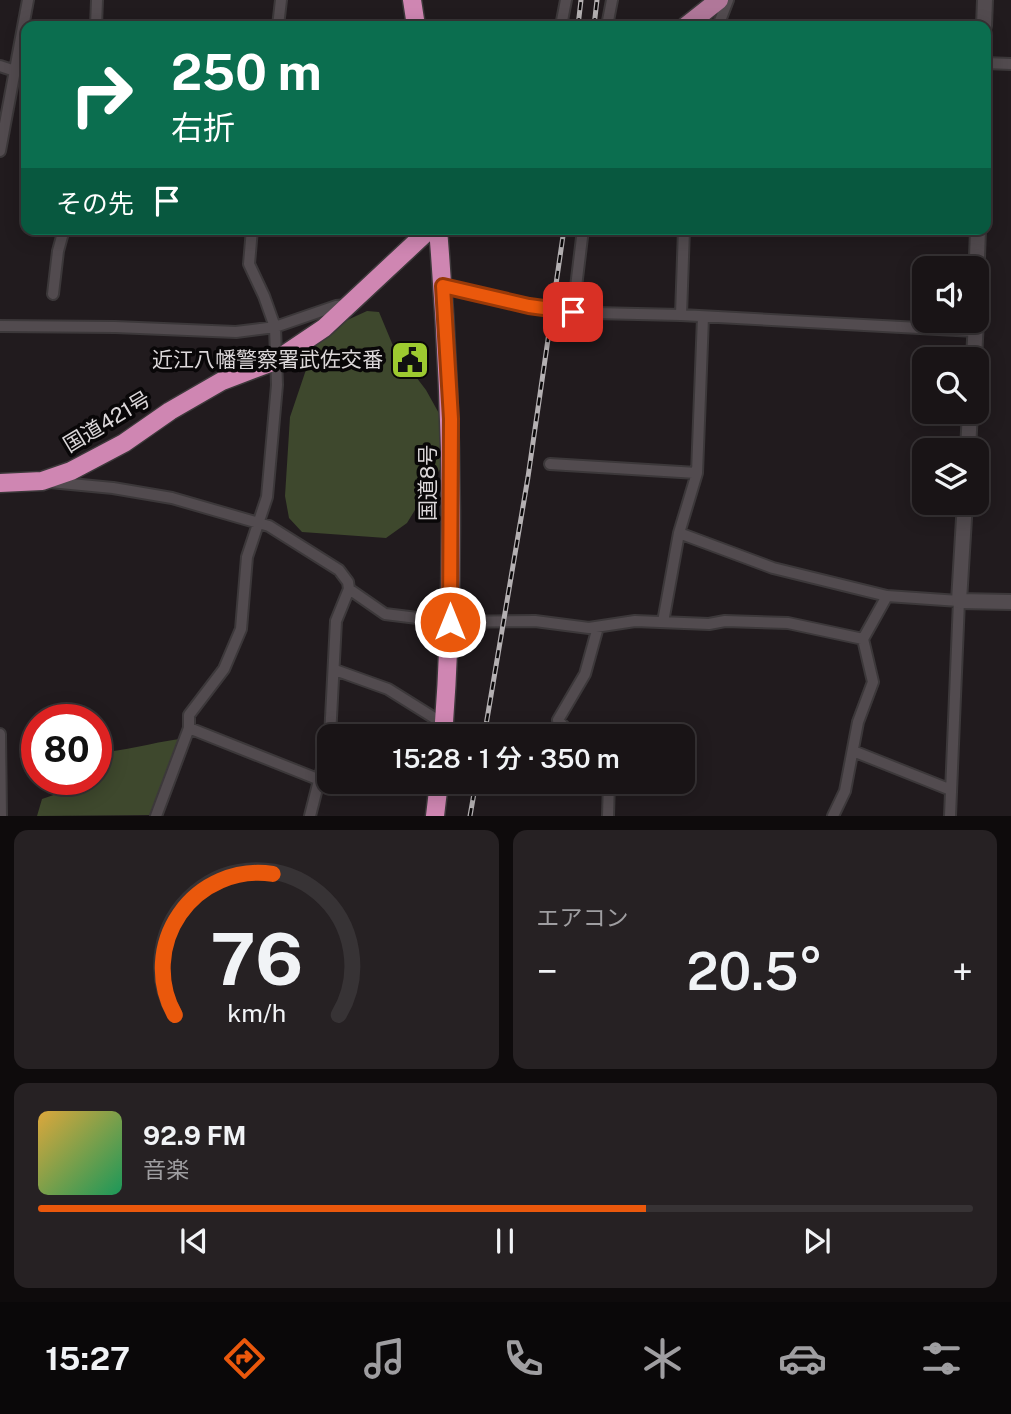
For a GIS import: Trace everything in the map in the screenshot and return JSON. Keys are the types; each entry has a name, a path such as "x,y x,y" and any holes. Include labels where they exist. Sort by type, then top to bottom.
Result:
{"highway":[{"path":"412,0 415,21"},
{"name":"国道421号","path":"0,483 41,481 71,471 124,443 170,411 222,381 275,361 301,345 350,304 424,235"},
{"name":"国道8号","path":"439,235 451,419 450,622 443,724"},
{"path":"435,816 438,794"}],"main road":[{"path":"692,21 719,0"}],"street":[{"path":"23,21 27,0"},
{"path":"96,21 97,0"},
{"path":"279,21 281,0"},
{"path":"562,21 566,0"},
{"path":"608,21 612,0"},
{"path":"720,21 727,0"},
{"path":"984,21 985,0"},
{"path":"0,151 21,36"},
{"path":"991,63 1011,64"},
{"path":"0,66 15,71"},
{"path":"53,294 62,235"},
{"path":"156,816 188,728 189,715 224,669 241,629 247,557 267,497 277,385 275,327 264,296 248,264 251,235"},
{"path":"573,312 582,235"},
{"path":"681,315 684,235"},
{"path":"977,256 978,235"},
{"path":"443,286 529,306 573,312 912,324"},
{"path":"0,326 236,332 275,327 336,306 350,304"},
{"path":"663,622 679,533 697,473 703,317"},
{"path":"550,464 697,473"},
{"path":"41,481 113,488 172,498 257,522 269,526 339,570 348,582 349,589 336,621 331,724"},
{"path":"950,816 964,515"},
{"path":"679,533 774,568 887,596 1011,602"},
{"path":"349,589 385,614 450,622 535,621 589,628 635,621 788,623 863,639"},
{"path":"833,816 845,791 858,722 873,682 863,639 887,596"},
{"path":"562,724 558,720 585,674 598,627"},
{"path":"335,670 388,690 435,724"},
{"path":"188,728 317,779"},
{"path":"0,734 1,808"},
{"path":"853,751 951,790"},
{"path":"310,816 317,791"},
{"path":"609,794 608,812 618,816"}],"green space":[{"path":"367,311 379,312 394,348 426,390 446,426 442,466 407,523 386,538 302,532 289,518 285,496 290,417 313,349 320,338 332,327"},
{"path":"179,739 151,815 37,816 42,799 54,795 112,795 112,751"}],"railway":[{"path":"579,21 581,0"},
{"path":"595,21 597,0"},
{"path":"486,724 528,477 563,235"},
{"path":"470,816 474,794"}],"place":[{"name":"近江八幡警察署武佐交番","path":"410,360"}],"route":[{"path":"450,622 451,419 443,286 529,306 573,312"}]}
